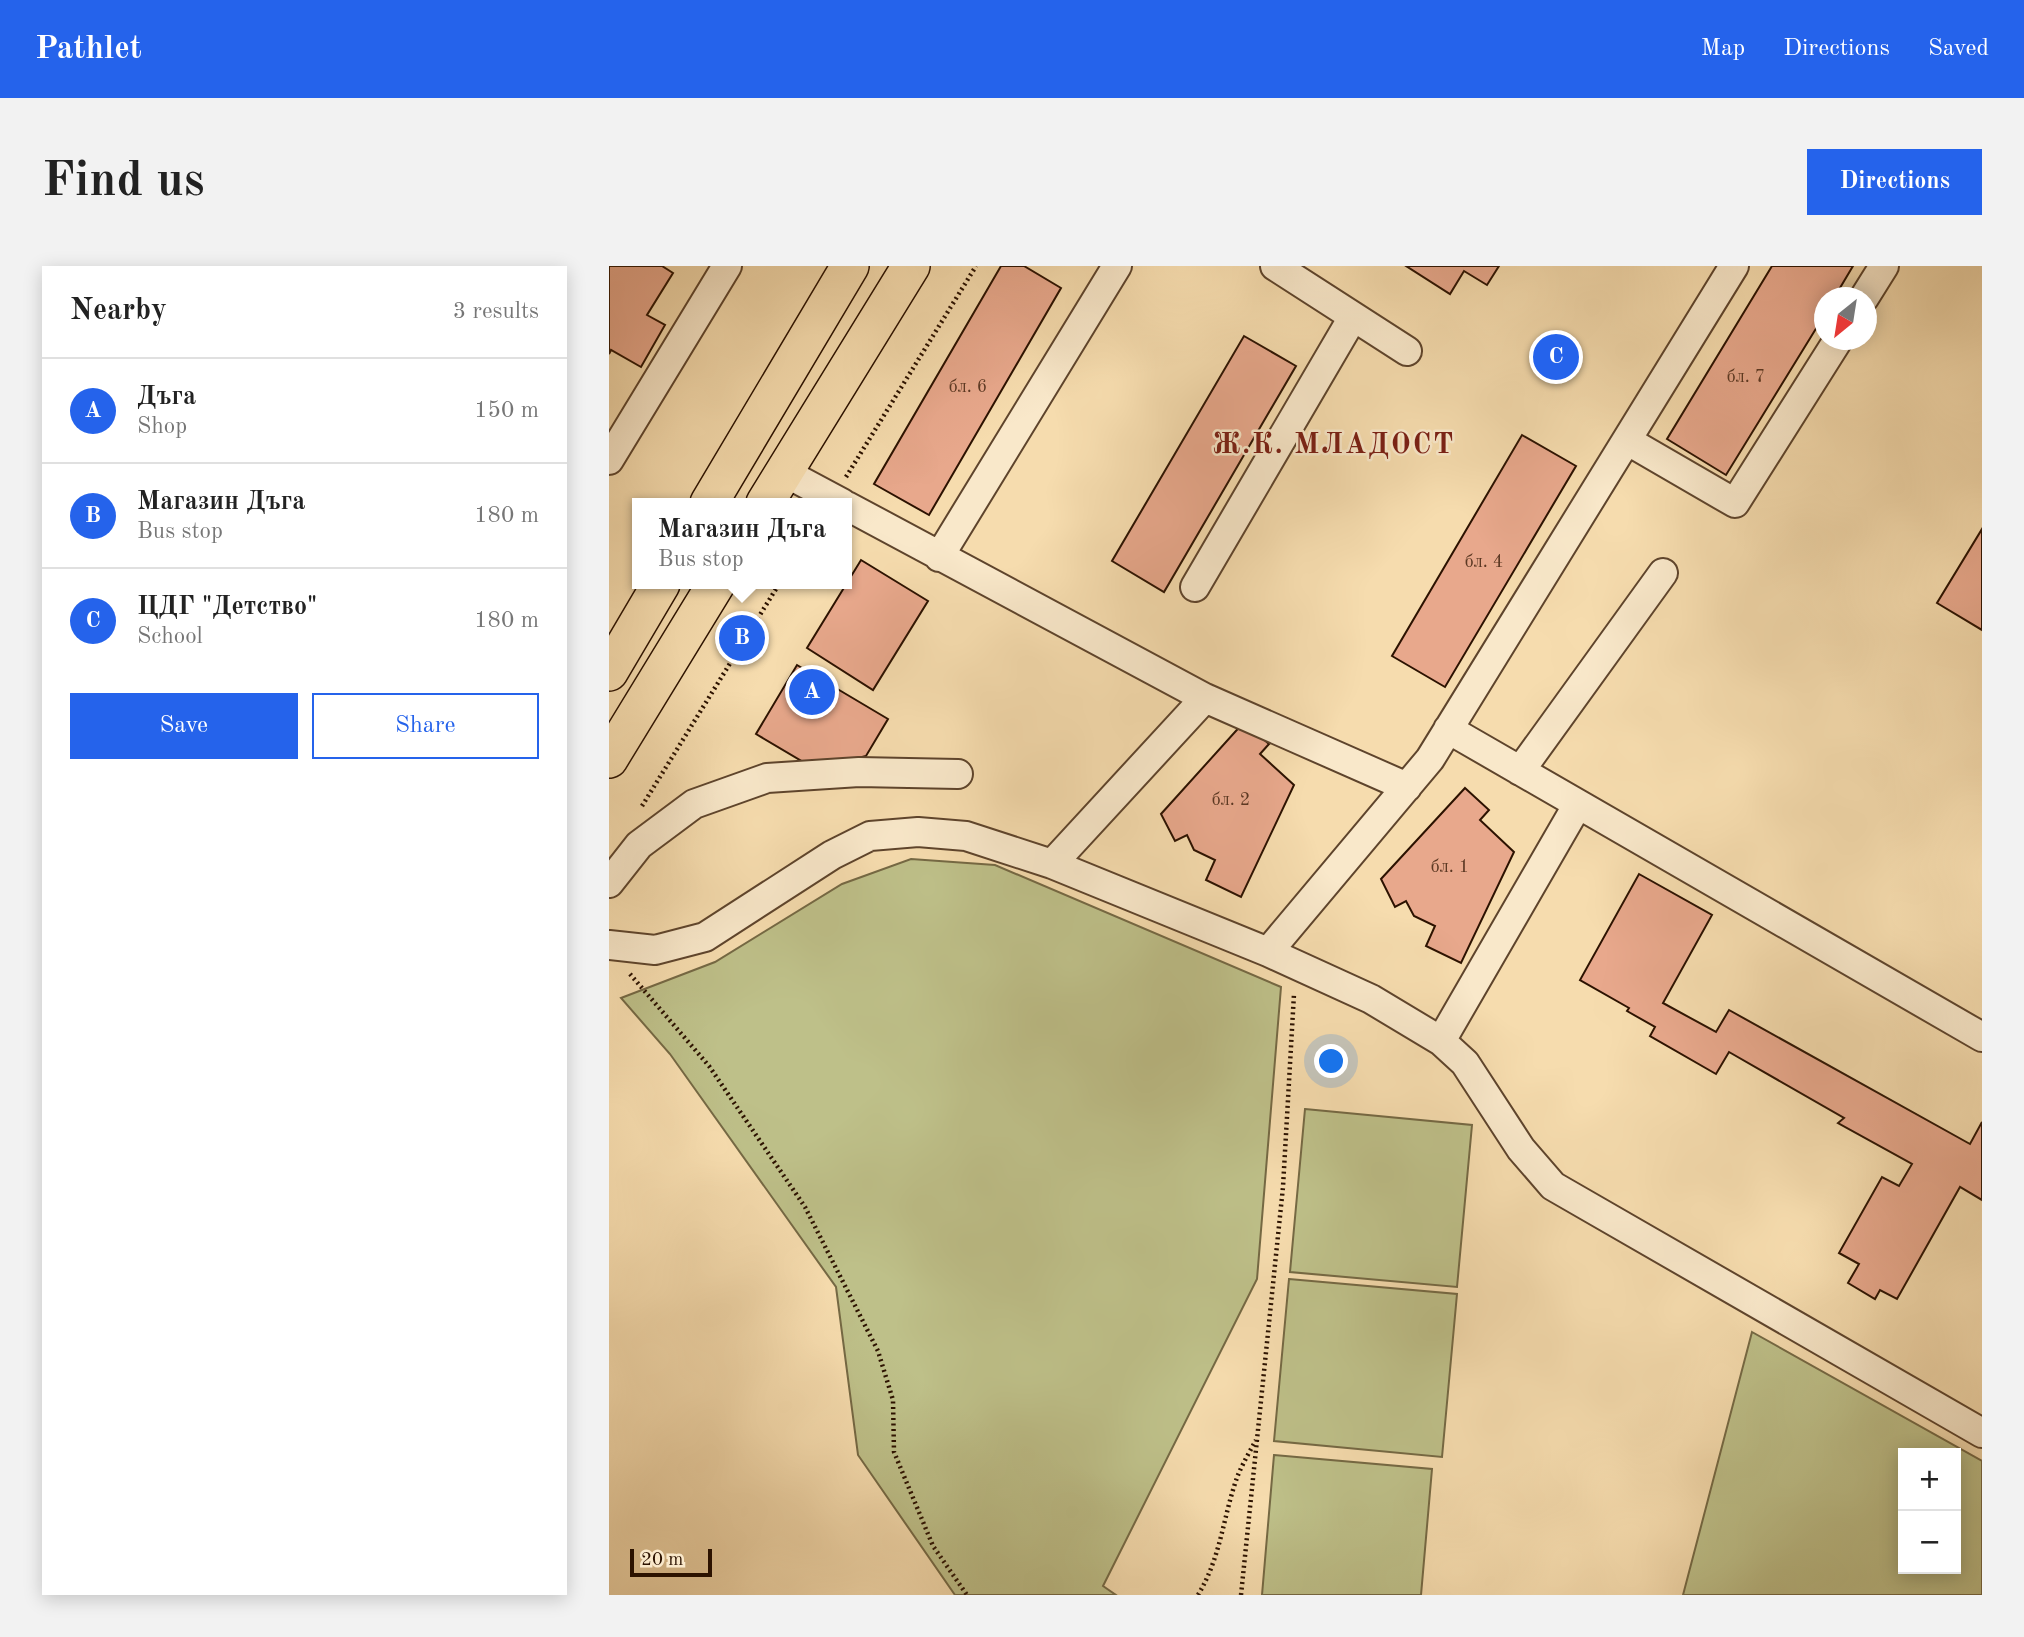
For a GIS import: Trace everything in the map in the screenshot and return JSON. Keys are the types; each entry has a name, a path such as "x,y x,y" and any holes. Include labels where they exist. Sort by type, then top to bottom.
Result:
{"main road":[{"path":"712,498 850,266"},
{"path":"768,498 911,266"},
{"path":"609,672 658,589"},
{"path":"609,759 713,589"}],"street":[{"path":"939,557 1117,266"},
{"path":"1275,266 1407,351"},
{"path":"1268,952 1430,759 1628,442 1734,266"},
{"path":"1871,287 1884,266"},
{"path":"609,460 714,270"},
{"path":"1195,587 1353,317"},
{"path":"1628,442 1735,503 1832,350"},
{"path":"784,472 833,498"},
{"path":"852,509 1205,698 1406,787"},
{"path":"1520,771 1663,573"},
{"path":"1052,864 1205,698"},
{"path":"1448,729 1982,1037"},
{"path":"609,883 639,845 694,804 767,778 859,772 958,774"},
{"path":"1441,1041 1579,804"},
{"path":"609,946 655,950 705,937 832,855 870,836 918,832 966,836 1052,864 1268,952 1371,999 1441,1041 1465,1063 1521,1149 1553,1186 1982,1433"}],"path":[{"path":"842,498 976,266"},
{"path":"637,814 776,589"},
{"path":"1241,1595 1283,1186 1296,966"},
{"path":"627,971 709,1066 805,1207 878,1350 893,1399 894,1452 933,1546 967,1595"},
{"path":"1198,1595 1208,1579 1238,1476 1257,1436"}],"green space":[{"path":"911,859 995,865 1281,987 1257,1279 1103,1586 1116,1595 955,1595 858,1455 836,1287 670,1054 621,998 715,962 842,884"},
{"path":"1305,1109 1472,1125 1457,1287 1290,1272"},
{"path":"1289,1279 1457,1294 1442,1457 1274,1441"},
{"path":"1752,1332 1959,1448 1898,1448 1898,1574 1961,1574 1961,1449 1982,1461 1982,1595 1683,1595"},
{"path":"1274,1455 1432,1469 1421,1595 1262,1595"}],"building":[{"path":"609,266 662,266 673,273 647,315 665,325 641,367 611,350 609,354"},
{"path":"1001,266 1024,266 1061,288 929,515 874,484"},
{"path":"1406,266 1499,266 1487,285 1464,271 1450,294"},
{"path":"1772,266 1853,266 1841,287 1814,287 1814,332 1726,475 1667,439"},
{"path":"1244,336 1296,366 1164,592 1112,561"},
{"path":"1522,435 1576,466 1445,687 1392,656"},
{"path":"1982,529 1982,630 1937,603"},
{"path":"861,560 928,601 873,690 807,648 843,589 852,589 852,575"},
{"path":"797,665 888,719 866,756 815,769 756,734"},
{"path":"1244,722 1269,744 1260,754 1294,785 1241,897 1206,880 1215,860 1194,850 1187,835 1175,841 1161,814"},
{"path":"1465,788 1489,810 1480,820 1514,852 1461,963 1426,946 1435,926 1414,916 1406,901 1395,907 1381,879"},
{"path":"1639,874 1712,915 1663,1003 1716,1032 1729,1010 1970,1144 1982,1122 1982,1200 1960,1187 1897,1299 1880,1290 1875,1299 1848,1283 1859,1264 1839,1253 1882,1177 1899,1186 1912,1164 1838,1123 1844,1118 1729,1052 1716,1074 1650,1036 1655,1027 1627,1011 1629,1008 1580,980"}],"place":[{"name":"ЦДГ \"Детство\"","path":"1556,357"},
{"name":"Магазин Дъга","path":"742,638"},
{"name":"Дъга","path":"812,692"}],"district":[{"name":"Ж.К. МЛАДОСТ","path":"1334,443"}]}
